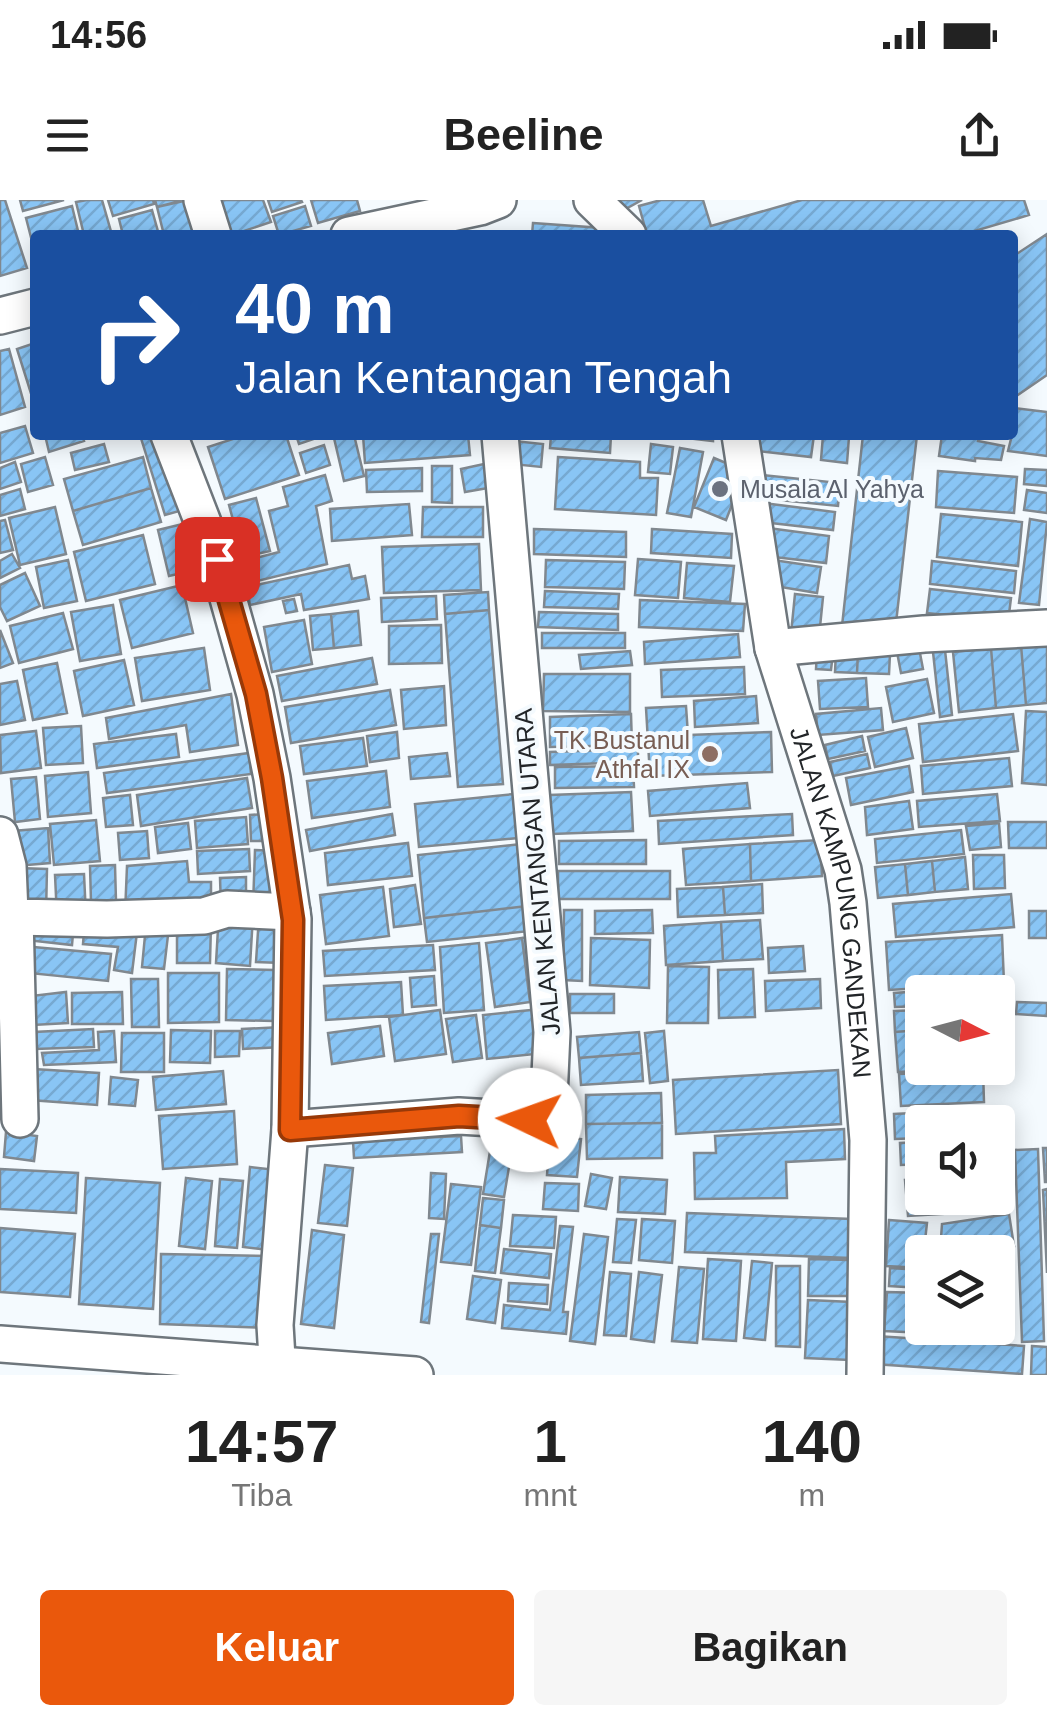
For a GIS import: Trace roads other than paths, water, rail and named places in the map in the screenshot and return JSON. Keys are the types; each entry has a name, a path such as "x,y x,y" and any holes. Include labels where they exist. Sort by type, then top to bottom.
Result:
{"street":[{"path":"202,200 211,230"},
{"path":"382,230 487,214"},
{"path":"0,316 30,308"},
{"path":"171,440 217,559 256,694 292,912 290,1130 275,1325 277,1370"},
{"name":"JALAN KENTANGAN UTARA","path":"290,1130 459,1116 530,1120 538,1117 549,1098 552,1032 500,440"},
{"name":"JALAN KAMPUNG GANDEKAN","path":"741,440 773,648 843,870 848,903 868,1140 865,1375"},
{"path":"773,648 1047,628"},
{"path":"0,835 8,866 10,913 15,916 107,919 204,916 226,909 292,912"},
{"path":"15,916 20,1119"},
{"path":"0,1344 116,1364 412,1375"}],"place":[{"name":"Musala Al Yahya","path":"720,489"},
{"name":"TK Bustanul Athfal IX","path":"710,754"}]}
